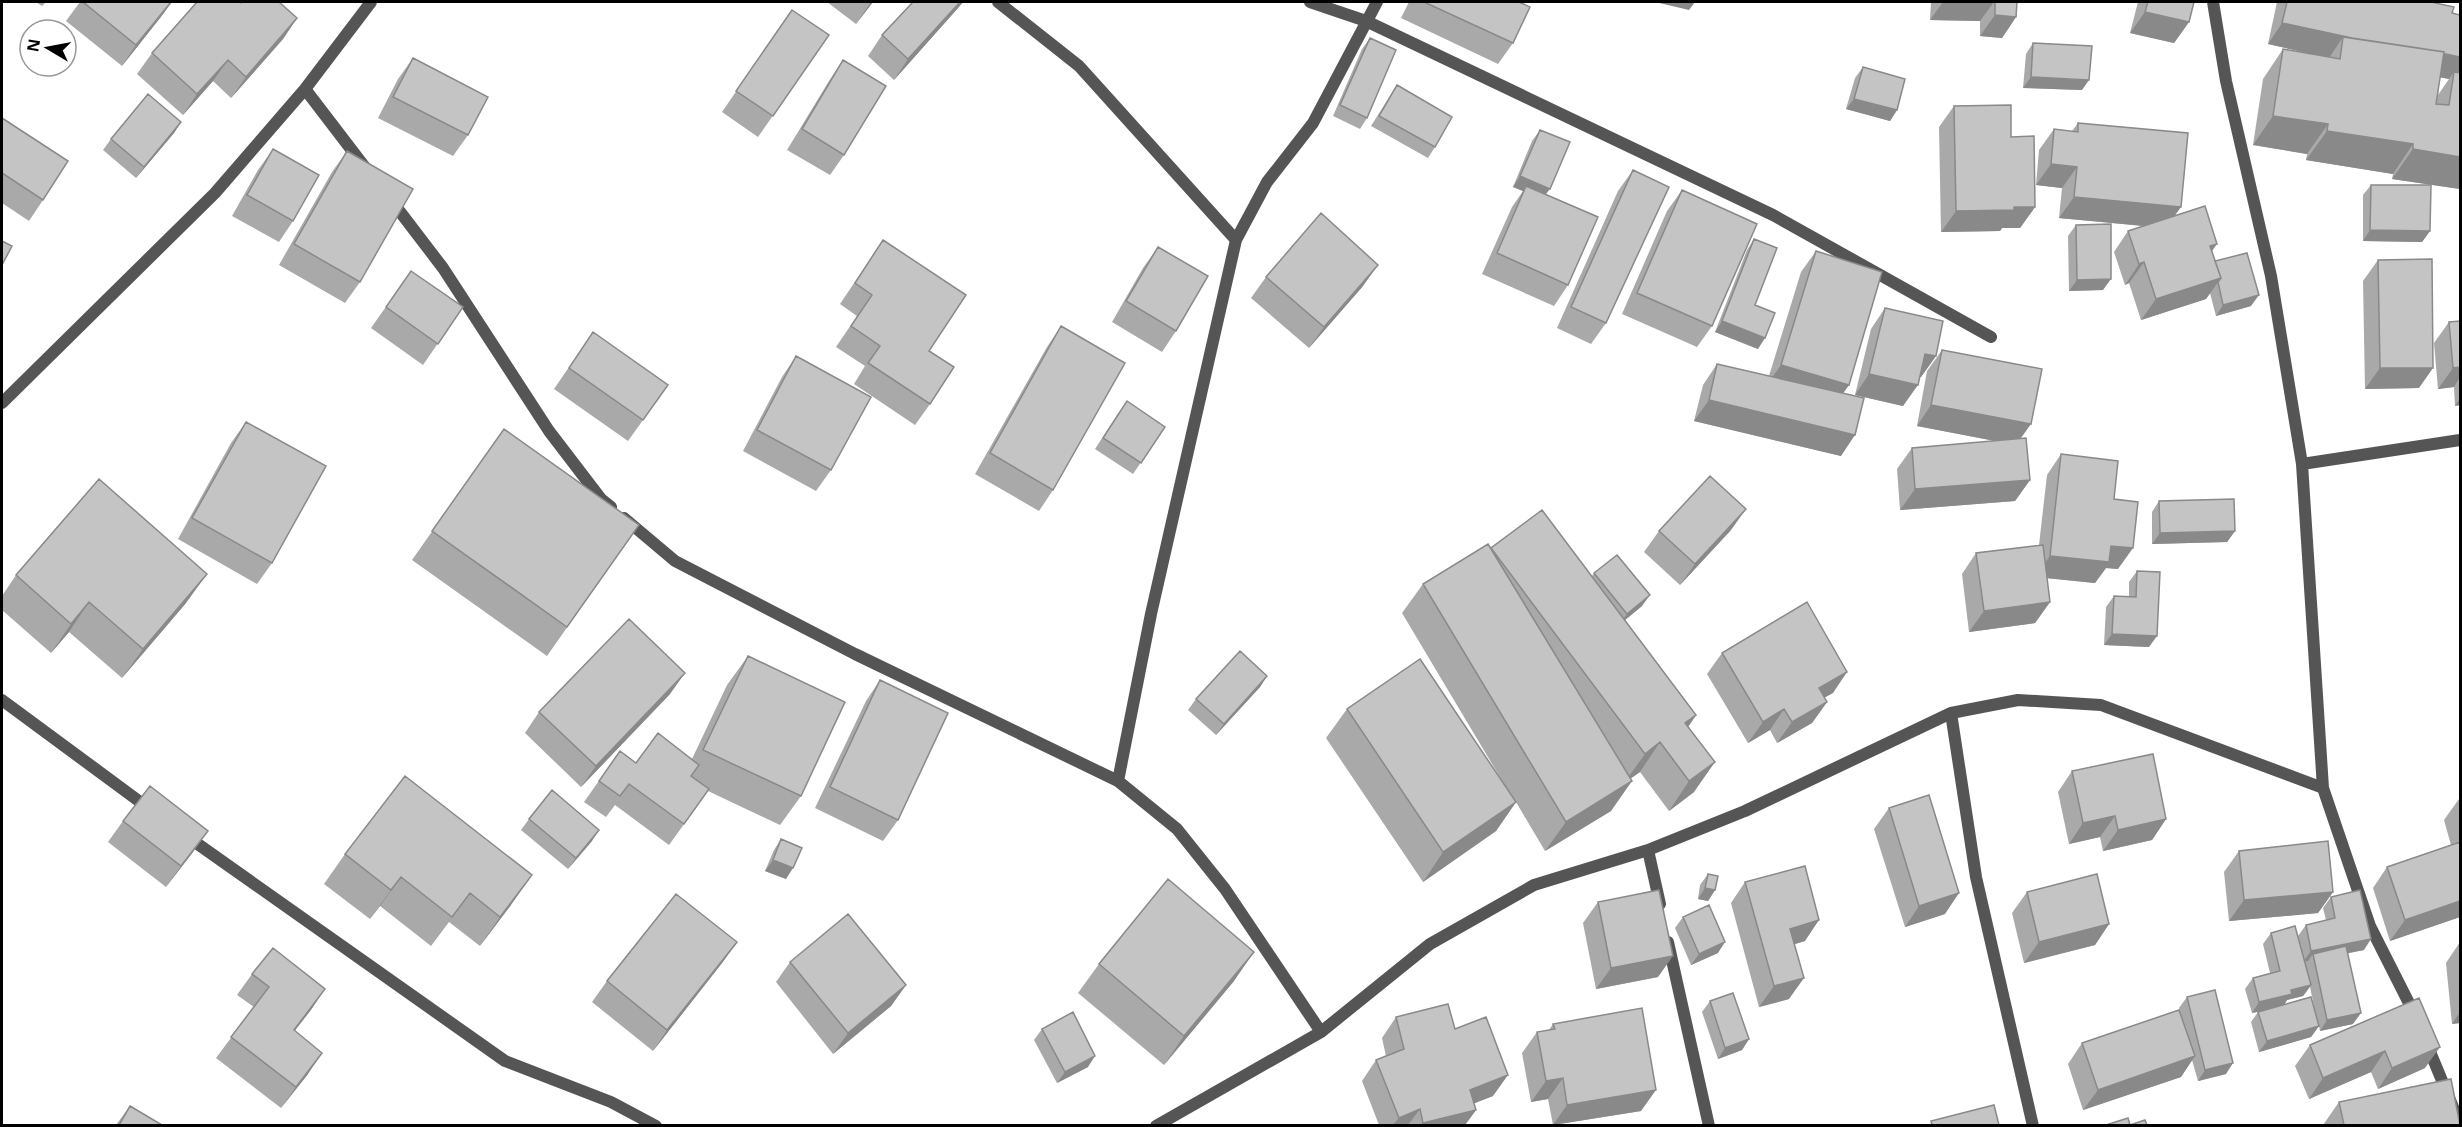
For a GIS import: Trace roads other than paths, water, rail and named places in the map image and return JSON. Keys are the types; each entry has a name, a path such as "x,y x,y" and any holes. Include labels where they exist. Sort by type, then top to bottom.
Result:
{"street":[{"path":"2,403 215,193 305,89 371,2"},
{"path":"998,2 1078,66 1236,240"},
{"path":"1310,2 1366,21 1773,215 1991,337"},
{"path":"1118,781 1151,614 1236,240 1267,182 1313,123 1377,2"},
{"path":"2213,2 2226,81 2271,276 2302,465 2323,788 2370,926 2412,1007 2460,1124"},
{"path":"305,89 443,268 549,431 601,499 675,561 855,654 1118,781 1177,829 1225,890 1321,1032"},
{"path":"2302,465 2460,440"},
{"path":"2,700 170,824 505,1061 611,1102 656,1125"},
{"path":"1156,1125 1321,1032 1430,944 1534,885 1648,850 1744,811 1951,713 2018,700 2101,705 2323,788"},
{"path":"1951,713 1976,876 2033,1125"},
{"path":"1648,850 1709,1125"}]}
